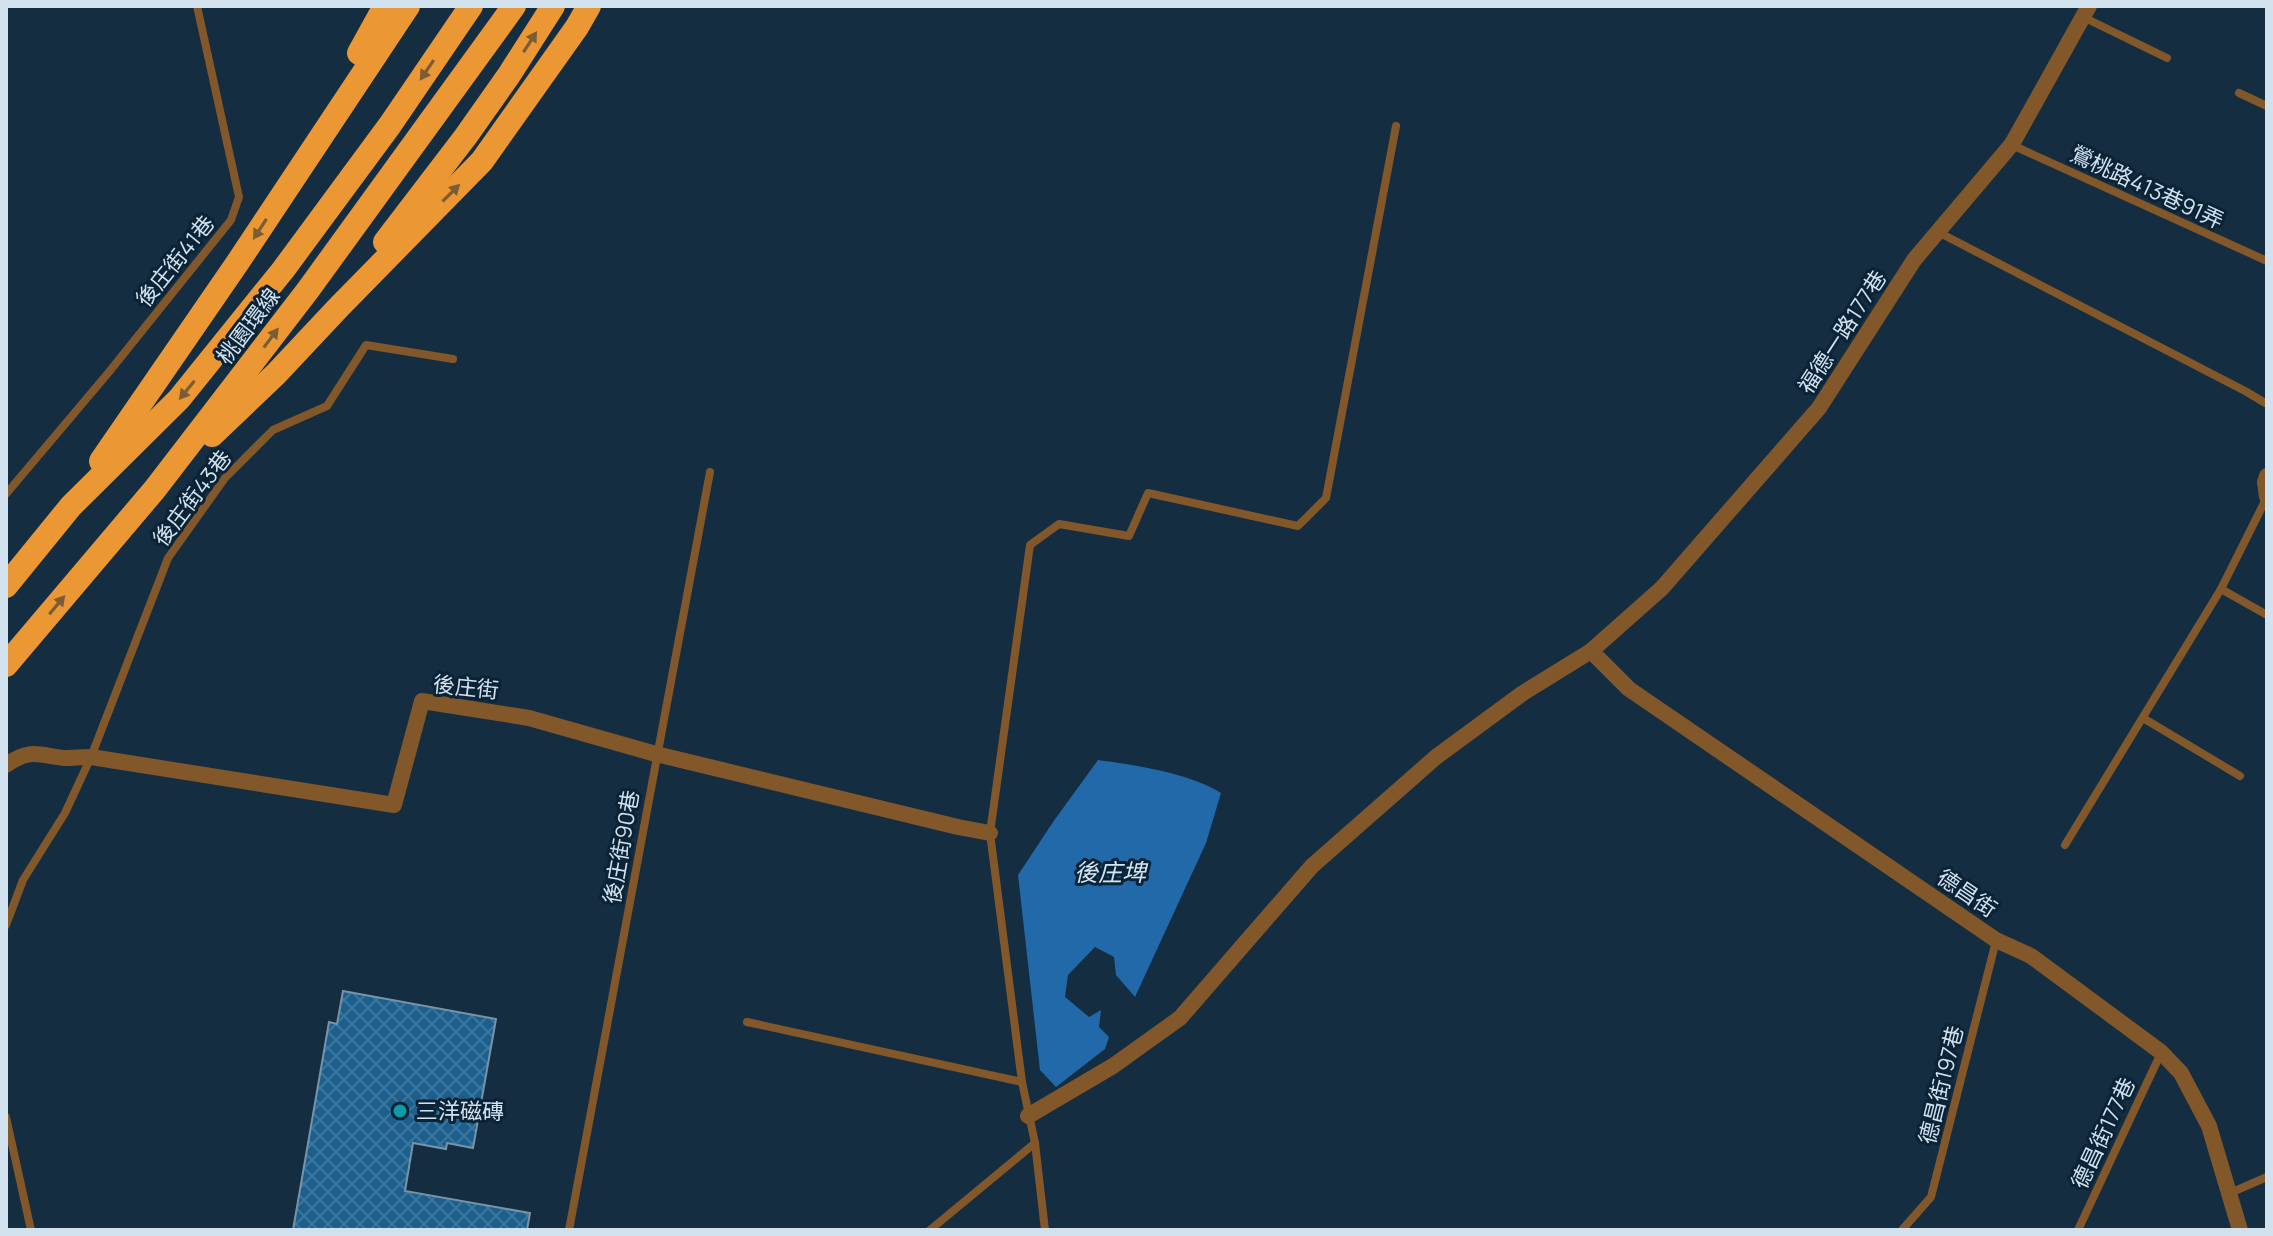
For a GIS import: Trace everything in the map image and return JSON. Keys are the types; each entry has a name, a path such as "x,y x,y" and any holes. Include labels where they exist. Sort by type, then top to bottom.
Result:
{"highway":[{"path":"302,164 385,6"},
{"path":"71,506 408,6"},
{"name":"桃園環線","path":"6,586 71,506 179,399 274,281 390,125 471,6"},
{"name":"桃園環線","path":"6,665 155,489 308,290 514,6"},
{"path":"337,309 466,136 553,6"},
{"path":"155,489 276,374 482,161 589,6"}],"street":[{"name":"福德一路177巷","path":"1028,1116 1113,1066 1180,1018 1312,866 1436,757 1523,693 1591,651 1662,588 1819,408 1914,260 2012,144 2086,11"},
{"path":"2267,476 2267,497"},
{"name":"德昌街","path":"1591,651 1629,689 1996,940 2031,956 2161,1052 2181,1073 2209,1126 2240,1230"},
{"name":"後庄街","path":"6,765 16,758 39,752 63,758 91,757 394,805 422,701 529,718 656,754 990,833"}],"lane":[{"name":"後庄街41巷","path":"6,494 231,220 239,197 197,6"},
{"path":"2086,11 2167,58"},
{"path":"2239,93 2267,106"},
{"path":"1045,1230 1035,1143 1022,1082 990,833 1030,545 1059,524 1129,536 1148,493 1298,526 1326,498 1396,126"},
{"name":"鶯桃路413巷91弄","path":"2012,144 2267,261"},
{"path":"1938,232 2267,404"},
{"name":"後庄街43巷","path":"91,757 168,558 225,478 273,430 327,406 366,345 453,359"},
{"name":"後庄街90巷","path":"569,1230 710,472"},
{"path":"2065,845 2221,589 2267,497"},
{"path":"2221,589 2267,615"},
{"path":"2143,718 2240,776"},
{"path":"6,925 23,880 65,813 91,757"},
{"name":"德昌街197巷","path":"1902,1230 1931,1197 1996,940"},
{"path":"747,1022 1022,1082"},
{"name":"德昌街177巷","path":"2078,1230 2161,1052"},
{"path":"6,1117 31,1230"},
{"path":"930,1230 1035,1143"},
{"path":"2230,1193 2267,1177"}],"water":[{"name":"後庄埤","path":"1098,760 1178,775 1221,793 1206,843 1135,997 1116,975 1114,957 1095,947 1068,975 1065,997 1089,1017 1101,1010 1099,1027 1109,1037 1105,1049 1056,1087 1040,1070 1018,875"}],"building":[{"name":"三洋磁磚","path":"343,991 496,1019 473,1148 447,1143 446,1149 413,1143 405,1191 530,1213 527,1230 293,1230 329,1022 337,1024"}],"place":[{"name":"三洋磁磚","path":"400,1111"}]}
